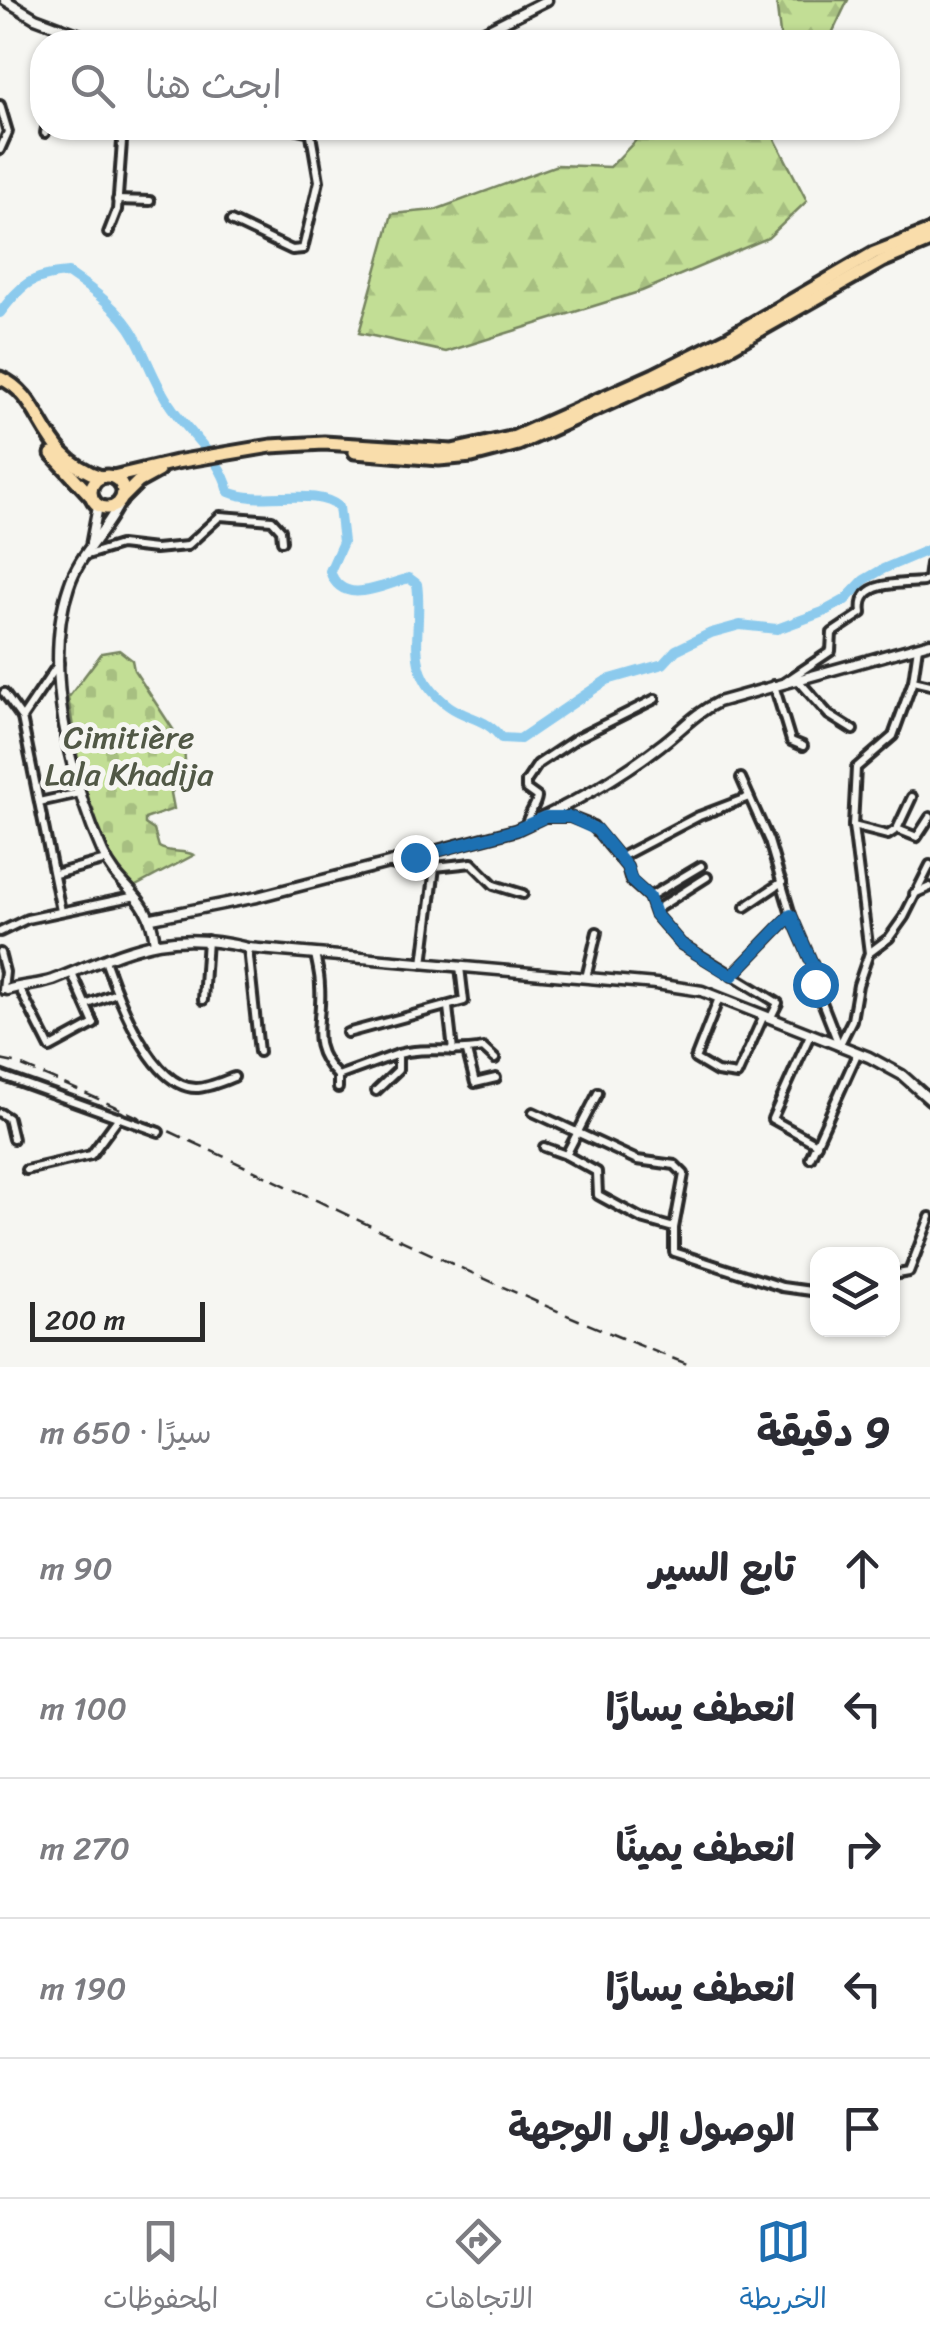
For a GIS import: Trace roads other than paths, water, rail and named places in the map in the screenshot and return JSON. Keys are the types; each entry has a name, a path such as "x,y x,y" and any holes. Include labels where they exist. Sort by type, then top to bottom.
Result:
{"highway":[{"path":"94,500 92,484 107,477 222,456 324,443 452,451 514,437 654,375 726,339 874,254 930,231"},
{"path":"222,456 316,450 439,459 472,456 518,444 718,354 882,260 930,240"},
{"path":"0,378 22,391 61,454 123,488 121,499"},
{"path":"0,386 17,398 45,445 94,500 107,509 154,472 205,459"}],"street":[{"path":"6,0 66,30"},
{"path":"484,30 547,0"},
{"path":"0,105 8,132 0,150"},
{"path":"108,232 117,210 121,140"},
{"path":"231,221 292,250 303,250 319,181 312,140"},
{"path":"117,200 150,201"},
{"path":"121,499 76,569 64,602 59,662 80,793 106,860 152,918 151,944"},
{"path":"87,552 94,500"},
{"path":"87,552 120,545 152,549 187,546 212,520 224,516 272,520 281,530 282,541"},
{"path":"785,682 831,651 832,633 862,613 860,601 865,593 876,587 923,582 928,579 930,564"},
{"path":"152,918 257,897 526,825 663,744 703,709 774,685 930,643"},
{"path":"839,1046 852,1020 869,953 853,826 856,768 893,736 913,680 918,647"},
{"path":"22,718 59,662"},
{"path":"798,680 829,715 852,730"},
{"path":"913,680 930,685"},
{"path":"774,685 791,741 803,746"},
{"path":"4,693 22,718 61,911"},
{"path":"526,825 536,801 526,790 533,768 577,738 655,699"},
{"path":"741,778 769,840 791,915 816,970 815,984 839,1046"},
{"path":"39,802 80,793"},
{"path":"619,858 699,816 748,797"},
{"path":"853,826 888,834 897,828 912,797"},
{"path":"545,817 570,817 593,826 681,944 778,1003 767,1016 737,1076 717,1072 694,1060 719,998"},
{"path":"897,828 916,837 930,818"},
{"path":"55,874 106,860"},
{"path":"388,863 402,866 426,862 435,867 472,863 494,885 522,894"},
{"path":"649,897 701,866"},
{"path":"869,953 888,938 904,917 930,866"},
{"path":"423,964 435,867"},
{"path":"655,910 708,877"},
{"path":"745,907 782,882"},
{"path":"913,895 930,888"},
{"path":"0,932 27,919 136,896"},
{"path":"732,976 791,915"},
{"path":"586,978 598,932"},
{"path":"203,1000 207,940"},
{"path":"4,990 46,982 131,948 207,940 248,948 656,984 702,991 839,1046 902,1075 930,1100"},
{"path":"4,990 38,989 151,944"},
{"path":"248,948 259,1052"},
{"path":"0,953 4,990"},
{"path":"315,954 320,988 316,1036 324,1062 338,1076 338,1088"},
{"path":"106,964 141,1044 175,1083 196,1088 234,1077"},
{"path":"348,1033 464,1001 460,967"},
{"path":"21,991 50,1048 94,1024 73,976"},
{"path":"86,1005 116,993"},
{"path":"448,1007 453,1051"},
{"path":"810,1034 772,1119 817,1144"},
{"path":"338,1076 413,1050 467,1052 483,1048 495,1059"},
{"path":"467,1052 475,1083 496,1078"},
{"path":"376,1091 398,1070 398,1054"},
{"path":"810,1158 857,1054"},
{"path":"0,1075 159,1132"},
{"path":"566,1155 598,1092"},
{"path":"533,1112 636,1160 675,1165 684,1174 674,1228 674,1252 782,1287 810,1291"},
{"path":"0,1113 8,1118 13,1139"},
{"path":"26,1170 91,1156 119,1117"},
{"path":"544,1147 596,1172 598,1195 642,1219 674,1228"},
{"path":"900,1274 909,1272 930,1217"}],"waterway":[{"path":"0,313 28,283 55,274 68,273 106,301 130,328 166,400 212,458 229,492 242,496 317,498 339,507 343,542 330,571 344,589 376,589 409,578 417,584 417,650 424,679 449,706 490,726 501,738 520,739 607,680 663,664 676,650 711,633 740,625 777,629 823,612 845,600 864,580 930,549"}],"railway":[{"path":"0,1060 100,1100 523,1296 695,1367"}],"park label":[{"name":"Cimitière Lala Khadija","path":"129,756"}]}
